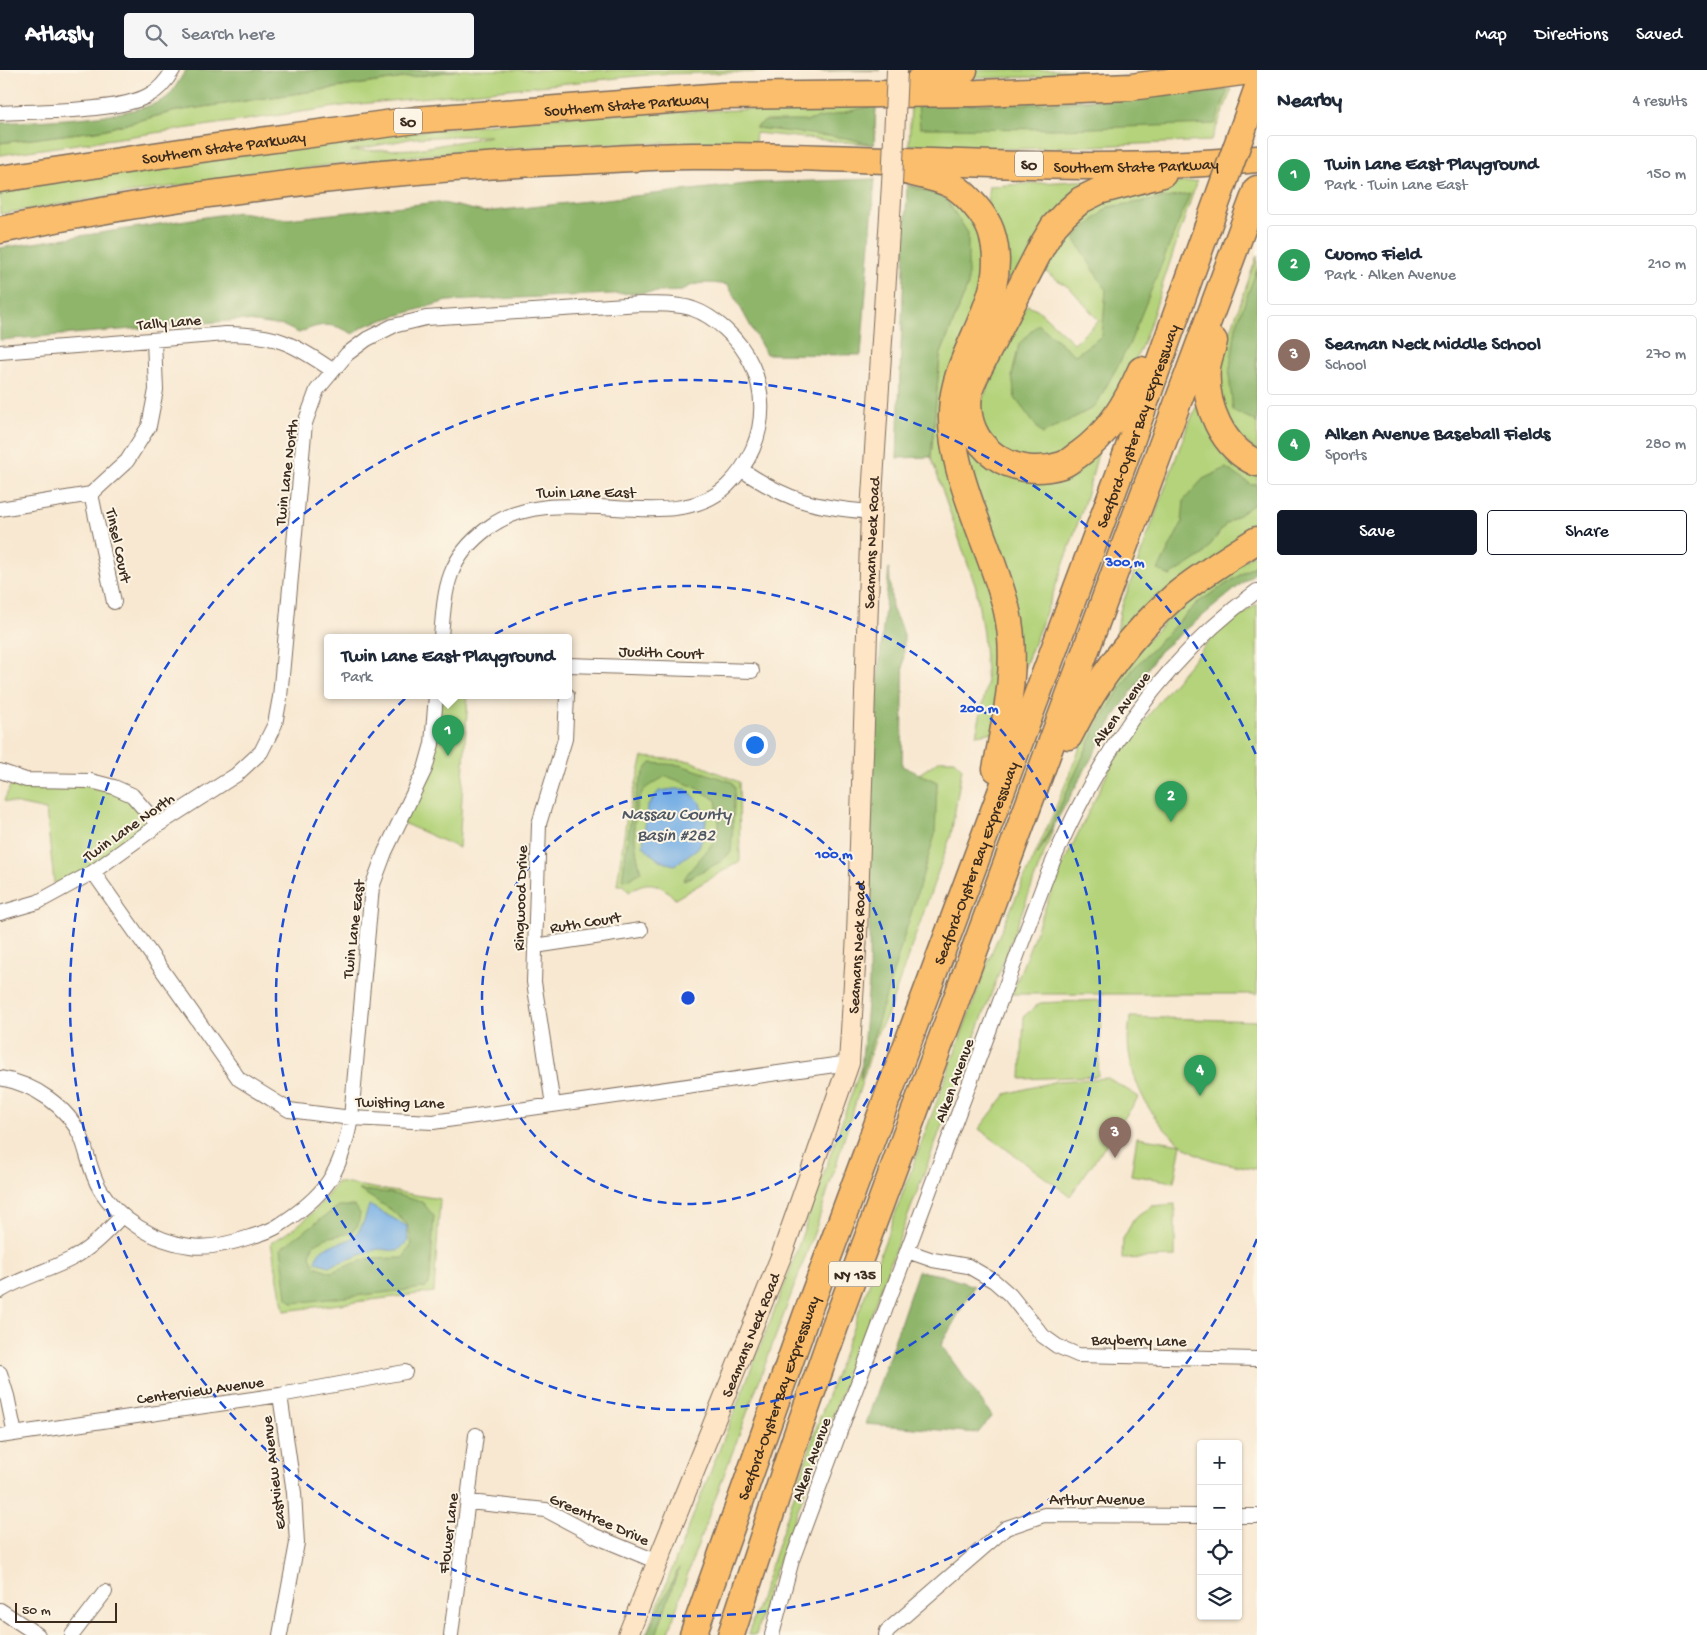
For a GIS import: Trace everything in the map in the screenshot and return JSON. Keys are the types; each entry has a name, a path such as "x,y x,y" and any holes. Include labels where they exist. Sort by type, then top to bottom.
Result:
{"highway":[{"path":"818,94 916,82 955,75 964,70"},
{"path":"1145,70 1173,82"},
{"name":"Southern State Parkway","path":"0,179 186,150 415,120 722,96 1131,87 1257,70"},
{"name":"Seaford-Oyster Bay Expressway","path":"693,1635 806,1316 1119,475 1257,90"},
{"name":"Southern State Parkway","path":"0,230 209,195 345,177 501,164 693,156 981,164 1197,165 1257,159"},
{"path":"861,160 953,186 982,212 990,228 996,248 997,268 990,300 964,363 953,400 953,436 958,463 1008,613 1011,649 1010,686 1006,722 980,847"},
{"path":"1197,165 1099,191 1081,200 1054,226 975,376 969,394 970,422 982,444 996,458 1009,466 1025,470 1040,470 1064,465 1087,448 1109,427 1127,401 1207,229"},
{"name":"Seaford-Oyster Bay Expressway","path":"731,1635 794,1442 835,1326 1257,189"},
{"path":"1242,231 1208,368 1208,393 1215,418 1227,441 1246,458 1257,463"},
{"path":"1009,858 1076,721 1096,687 1120,654 1174,597 1206,573 1257,540"}],"main road":[{"name":"Seamans Neck Road","path":"628,1635 782,1254 849,1063 857,936 871,512 892,184 897,70"}],"street":[{"path":"0,113 112,106 136,101 150,95 164,84 172,70"},
{"name":"Twin Lane North","path":"0,913 38,902 93,872 158,825 236,775 260,752 275,724 280,697 305,423 316,390 332,370 366,339 393,326 426,318 641,304 671,305 694,309 716,321 733,336 753,365 758,378 762,402 761,427 742,470"},
{"name":"Tally Lane","path":"0,352 226,334 256,334 291,344 332,370"},
{"path":"0,510 92,494 127,461 149,426 156,390 154,340"},
{"path":"742,470 770,489 794,499 824,508 871,512"},
{"name":"Twin Lane East","path":"441,634 444,592 452,568 470,544 506,516 526,509 550,506 666,508 690,505 726,487 742,470"},
{"name":"Tinsel Court","path":"92,494 114,602"},
{"name":"Alken Avenue","path":"772,1635 792,1560 1046,878 1064,838 1103,760 1139,707 1181,658 1210,629 1257,591"},
{"name":"Judith Court","path":"572,665 752,671"},
{"name":"Twin Lane East","path":"0,1078 16,1081 40,1092 66,1114 81,1137 100,1189 122,1216 154,1236 190,1246 232,1243 271,1231 304,1210 323,1192 338,1166 346,1145 351,1118 372,887 385,852 425,769 432,744 436,699"},
{"name":"Ringwood Drive","path":"553,1105 534,982 539,824 565,739 567,699"},
{"path":"0,771 26,780 91,781 114,787 132,795 158,825"},
{"name":"Twisting Lane","path":"93,872 239,1079 289,1110 351,1118 433,1122 849,1063"},
{"name":"Ruth Court","path":"535,946 641,930"},
{"path":"0,1291 14,1282 72,1259 94,1244 122,1216"},
{"name":"Bayberry Lane","path":"907,1251 933,1260 968,1266 994,1281 1010,1295 1043,1336 1057,1346 1078,1355 1257,1359"},
{"name":"Centerview Avenue","path":"0,1436 280,1395 405,1372"},
{"path":"0,1373 7,1396 14,1434"},
{"name":"Eastview Avenue","path":"280,1395 294,1493 297,1543 280,1635"},
{"name":"Flower Lane","path":"451,1635 476,1435"},
{"name":"Greentree Drive","path":"469,1502 546,1510 595,1536 658,1562"},
{"name":"Arthur Avenue","path":"886,1635 887,1631 1006,1528 1044,1515 1197,1516"},
{"path":"1242,1516 1257,1516"},
{"path":"72,1635 104,1592"},
{"path":"0,1610 38,1635"}],"green space":[{"path":"186,70 459,70 176,111 102,130 0,143 0,123 86,117 151,105 169,95"},
{"path":"459,70 880,70 657,74 350,105 0,155 0,143 102,130 176,111"},
{"path":"976,70 1081,70 1041,77 972,78"},
{"path":"1232,89 1211,141 1017,149 909,145 911,105 1078,100"},
{"path":"1228,90 1215,124 1062,129 920,128 918,105 1044,104"},
{"path":"876,105 874,145 756,133 755,142 648,143 505,148 410,156 234,178 0,214 0,189 334,140 569,116","holes":["491,136 417,149 350,151 414,138"]},
{"path":"876,105 874,145 847,138 755,128 765,121 807,121"},
{"path":"875,179 861,355 766,354 728,285 710,283 693,285 682,291 447,301 376,322 362,327 353,334 339,327 326,325 313,327 299,333 284,326 240,320 0,340 0,248 239,212 288,219 438,202 484,212 756,183"},
{"path":"1091,180 1015,284 1005,276 987,202 989,186"},
{"path":"1197,181 1144,340 1131,369 1107,412 1091,432 1073,448 1053,459 1032,462 1002,451 987,436 979,407 1020,312 1027,305 1037,309 1074,343 1099,321 1071,289 1046,272 1046,254 1084,205 1121,189"},
{"path":"907,185 949,190 977,215 991,252 951,377 1002,633 994,732 976,735 987,685 983,634 976,588 931,457 940,356 968,285"},
{"path":"907,185 945,198 968,233 968,285 940,356 931,457 897,458"},
{"path":"1190,194 1129,345 1095,407 1042,434 1015,398 1012,375 1019,344 1038,324 1075,355 1102,336 1106,290 1074,238 1108,207"},
{"path":"1257,256 1257,452 1229,426 1212,364 1226,344"},
{"path":"1257,269 1257,424 1254,420 1233,411 1229,375 1236,326"},
{"path":"1202,393 1257,473 1257,530 1116,640 1120,611 1185,433"},
{"path":"971,438 1024,476 1101,442 1074,535 1017,686 963,455"},
{"path":"1226,468 1252,485 1257,484 1257,502 1226,524 1203,555 1170,576 1158,570 1182,523 1184,500 1203,479"},
{"path":"1257,552 1257,564 1197,603 1133,669 1097,726 1041,848 1055,824 768,1589 756,1635 748,1635 820,1417 993,949 1054,812 1084,738 1119,668 1191,596"},
{"path":"1257,564 1257,571 1160,651 1116,714 1037,856 1097,726 1133,669 1197,603"},
{"path":"889,568 892,608 904,634 902,766 937,782 935,835 860,1081 869,982 870,756"},
{"path":"1257,604 1257,994 1012,994 1056,879 1112,764 1167,691 1214,635"},
{"path":"439,699 468,699 459,848 403,823"},
{"path":"643,757 690,761 739,782 740,861 675,899 664,889 654,884 642,885 629,892 624,885 617,885 626,821"},
{"path":"940,760 954,760 962,768 951,835 887,1016 878,1031 816,1228 693,1558 668,1635 646,1635 786,1281 862,1064 861,1077 934,835 937,782 919,774"},
{"path":"651,763 680,765 732,782 735,788 731,852 720,862 683,881 715,839 719,821 716,800 695,787 666,776 645,789 639,800 634,831 641,872 630,879 622,880 635,801 644,772"},
{"path":"13,779 114,788 156,825 55,891 46,810 4,801"},
{"path":"1102,1000 1098,1076 1021,1079 1024,1016 1040,1003"},
{"path":"1130,1017 1257,1021 1257,1169 1219,1162 1197,1154 1183,1146 1160,1124 1143,1097 1132,1068 1128,1043"},
{"path":"1108,1078 1139,1097 1070,1196 979,1129 1006,1094 1057,1081"},
{"path":"1137,1137 1181,1144 1174,1182 1131,1175"},
{"path":"337,1182 440,1199 434,1292 284,1311 271,1243 308,1217 323,1202"},
{"path":"359,1190 390,1193 422,1202 434,1216 430,1281 425,1288 293,1303 287,1298 281,1248 339,1206 354,1206 360,1213 358,1225 351,1233 326,1238 313,1245 310,1256 315,1266 331,1272 366,1259 403,1258 412,1244 407,1224 390,1209"},
{"path":"1175,1204 1175,1257 1122,1259 1123,1239 1134,1219 1152,1206"},
{"path":"918,1271 941,1275 974,1286 941,1345 992,1416 978,1433 866,1424"},
{"path":"679,1568 656,1635 646,1635"}],"water":[{"name":"Nassau County Basin #282","path":"686,789 701,803 706,821 703,838 698,848 675,865 657,858 643,845 647,807 659,791"},
{"path":"369,1205 407,1226 408,1241 398,1251 378,1249 329,1266 316,1262 318,1255 325,1247 348,1240 359,1231"}],"place":[{"name":"Twin Lane East Playground","path":"448,756"},
{"name":"Cuomo Field","path":"1171,822"},
{"name":"Alken Avenue Baseball Fields","path":"1200,1096"},
{"name":"Seaman Neck Middle School","path":"1115,1158"}]}
